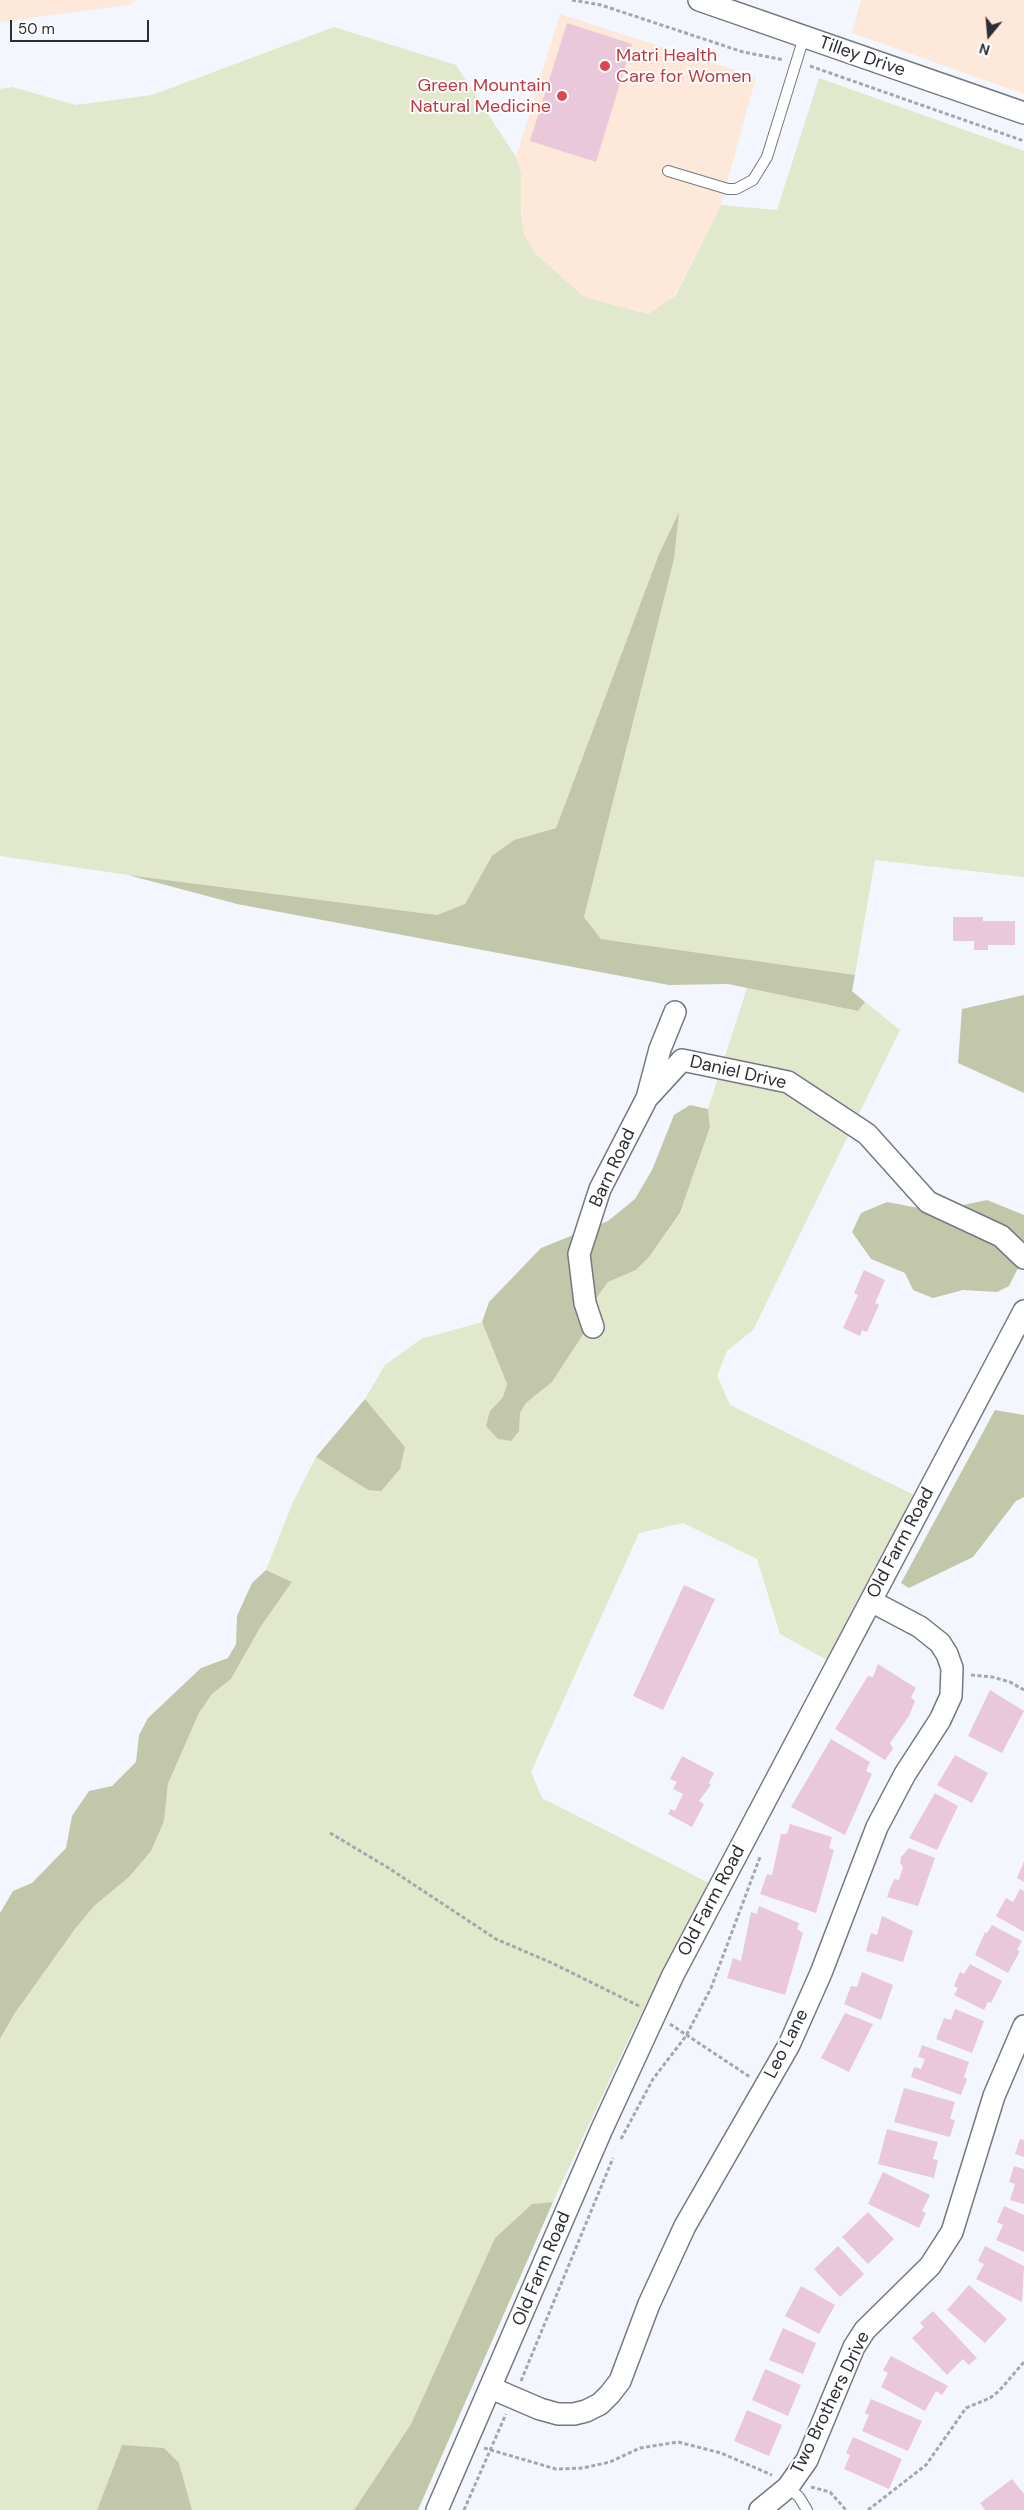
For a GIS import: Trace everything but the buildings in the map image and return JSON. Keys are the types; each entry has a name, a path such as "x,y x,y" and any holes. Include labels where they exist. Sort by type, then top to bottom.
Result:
{"street":[{"name":"Tilley Drive","path":"700,0 1024,113"},
{"name":"Barn Road","path":"593,1327 585,1303 579,1254 600,1189 647,1098 660,1049 675,1012"},
{"name":"Daniel Drive","path":"647,1098 682,1060 788,1082 867,1134 928,1202 1001,1236 1024,1258"},
{"name":"Old Farm Road","path":"437,2510 655,2014 716,1892 1024,1311"},
{"name":"Leo Lane","path":"491,2388 549,2412 574,2414 600,2404 620,2381 649,2304 685,2226 789,2045 886,1809 905,1774 948,1708 953,1682 952,1668 947,1654 940,1643 920,1627 871,1600"},
{"name":"Two Brothers Drive","path":"760,2510 813,2447 846,2365 865,2330 930,2266 952,2232 994,2096 1024,2026"}],"lane":[{"path":"668,171 736,190 753,180 767,157 804,37"},
{"path":"785,2482 807,2510"}],"path":[{"path":"572,0 601,5 760,57 796,62 1024,141"},
{"path":"968,1675 992,1677 1010,1682 1024,1690"},
{"path":"330,1833 387,1867 496,1939 552,1963 655,2014 757,2082"},
{"path":"617,2147 636,2106 652,2079 686,2036 711,1988 760,1856"},
{"path":"464,2510 514,2398 614,2156"},
{"path":"868,2510 926,2465 966,2408 990,2398 999,2391 1024,2362"},
{"path":"468,2440 491,2451 556,2469 583,2468 610,2462 640,2448 678,2442 721,2453 785,2482 830,2492 846,2510"}],"shaded area":[{"path":"0,0 136,0 129,5 0,22"},
{"path":"861,0 1024,0 1024,94 852,33"},
{"path":"560,14 756,77 721,205 675,295 648,314 584,297 535,253 524,234 516,157"}],"green space":[{"path":"334,27 456,65 516,157 521,174 521,210 524,234 535,253 584,297 648,314 676,295 721,205 777,210 819,78 1024,151 1024,877 875,860 855,975 601,939 584,917 674,559 678,514 659,554 556,828 514,840 493,856 465,904 437,915 128,875 0,856 0,89 12,87 76,105 152,95"},
{"path":"679,512 674,559 584,917 601,939 855,975 852,991 865,1002 858,1011 728,984 669,985 237,904 128,875 437,915 465,904 492,856 514,840 556,828 659,554"},
{"path":"747,988 858,1011 865,1002 900,1030 753,1330 727,1351 717,1376 730,1405 914,1495 827,1660 780,1634 757,1559 683,1523 639,1533 531,1772 542,1798 709,1883 631,2034 553,2202 532,2204 495,2238 411,2424 354,2510 192,2510 179,2463 122,2445 97,2510 0,2510 0,2039 15,2013 75,1929 94,1906 129,1877 164,1821 168,1785 199,1713 212,1694 231,1679 261,1626 292,1582 266,1570 293,1502 316,1457 368,1490 405,1447 365,1399 385,1365 421,1339 482,1322 507,1384 503,1397 490,1411 519,1431 520,1413 526,1403 552,1382 584,1333 595,1300 608,1282 636,1270 649,1257 680,1214 710,1127 708,1109"},
{"path":"1024,995 1024,1093 958,1063 962,1009"},
{"path":"690,1105 708,1109 710,1127 680,1213 649,1257 636,1270 608,1282 595,1300 584,1333 552,1382 526,1403 520,1413 519,1431 511,1441 498,1439 486,1426 490,1411 503,1397 507,1384 482,1322 489,1302 541,1248 608,1221 635,1199 652,1170 674,1115"},
{"path":"987,1200 1024,1215 1024,1256 1009,1286 997,1292 963,1290 933,1298 913,1290 905,1273 871,1259 852,1232 861,1213 887,1202 935,1211"},
{"path":"365,1399 405,1447 400,1469 381,1491 368,1490 316,1457"},
{"path":"995,1410 1024,1415 1024,1497 1016,1501 973,1557 909,1588 901,1583"},
{"path":"266,1570 292,1582 261,1626 231,1679 212,1694 199,1713 168,1784 164,1821 151,1851 129,1877 94,1906 75,1929 15,2013 0,2039 0,1913 13,1891 32,1883 66,1848 72,1816 89,1791 112,1786 136,1762 139,1735 148,1718 201,1668 228,1658 236,1644 237,1616 252,1583"},
{"path":"553,2202 418,2510 354,2510 411,2424 495,2238 532,2204"},
{"path":"122,2445 164,2448 179,2463 192,2510 97,2510"}],"place":[{"name":"Matri Health Care for Women","path":"605,66"},
{"name":"Green Mountain Natural Medicine","path":"562,96"}]}
